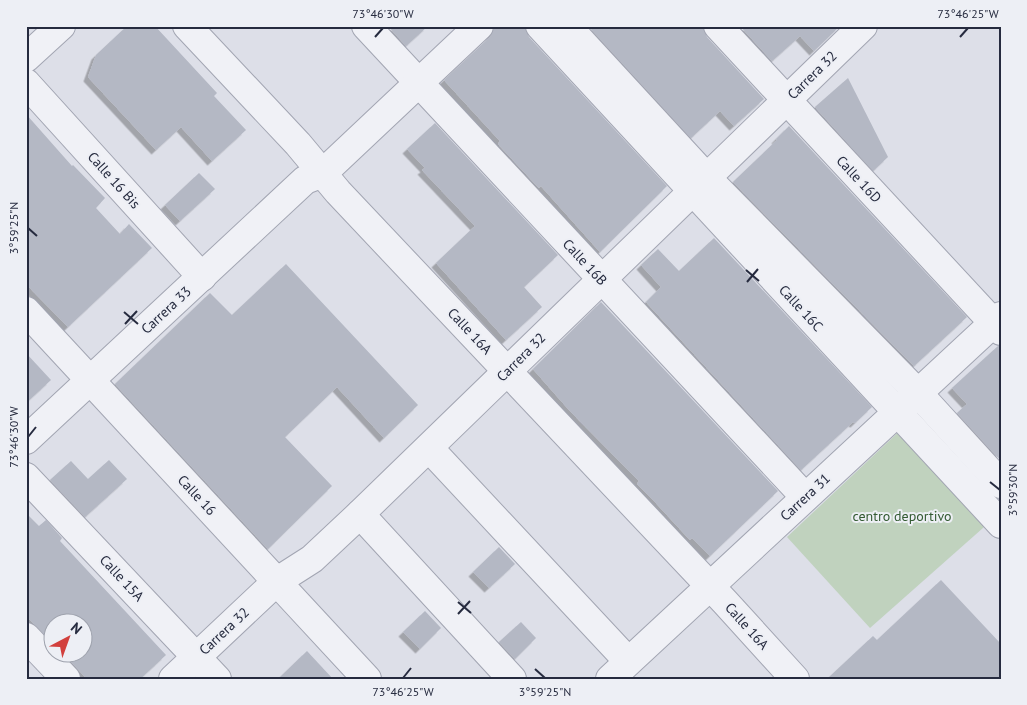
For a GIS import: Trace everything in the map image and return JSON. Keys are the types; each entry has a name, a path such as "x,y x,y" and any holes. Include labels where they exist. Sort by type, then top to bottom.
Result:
{"street":[{"path":"26,58 61,26"},
{"name":"Calle 16A","path":"187,26 298,144 313,172 508,371 795,679"},
{"name":"Calle 16B","path":"366,26 806,497"},
{"name":"Carrera 33","path":"26,440 313,172 412,76 453,26"},
{"name":"Carrera 33","path":"412,76 479,26"},
{"name":"Calle 16C","path":"540,26 699,184 917,392 1001,484"},
{"name":"Calle 16C","path":"567,26 699,184 898,413 1001,524"},
{"name":"Calle 16D","path":"718,26 998,323"},
{"name":"Carrera 32","path":"173,679 276,582 312,559 360,514 601,278 863,26"},
{"name":"Calle 16 Bis","path":"26,83 202,277"},
{"name":"Calle 16","path":"26,311 367,679"},
{"name":"Carrera 31","path":"619,670 898,413 917,392 998,323"},
{"path":"429,448 619,670"},
{"name":"Calle 15A","path":"26,477 217,679"},
{"path":"360,514 512,679"},
{"path":"26,637 66,679"}],"green space":[{"name":"centro deportivo","path":"906,425 992,520 870,628 787,537"}],"building":[{"path":"127,26 155,26 217,93 214,96 246,130 212,161 181,127 156,150 88,77 96,55"},
{"path":"388,26 428,26 406,46"},
{"path":"495,26 525,26 529,37 667,186 600,252 541,186 539,188 498,144 500,141 444,80 490,37"},
{"path":"588,26 703,26 707,37 764,99 734,126 720,111 691,138"},
{"path":"740,26 840,26 814,51 800,36 772,61"},
{"path":"848,78 888,157 873,171 815,107"},
{"path":"26,114 72,166 105,198 96,208 120,234 129,224 152,248 68,327 26,284"},
{"path":"435,123 558,255 524,287 542,307 506,340 436,263 475,226 422,170 425,168 407,149"},
{"path":"789,126 967,317 914,366 733,182"},
{"path":"199,173 215,189 180,221 165,205"},
{"path":"714,238 872,407 801,470 646,302 661,287 641,265 658,249 679,271"},
{"path":"286,264 418,405 384,438 337,387 285,437 332,486 268,549 115,384 210,293 232,315"},
{"path":"601,302 778,491 710,556 692,538 690,540 637,484 639,481 570,411 533,369"},
{"path":"998,346 1001,346 1001,461 957,413 967,404 952,388"},
{"path":"26,353 51,380 26,403"},
{"path":"109,460 127,479 85,517 50,480 71,461 88,479"},
{"path":"26,513 39,526 46,520 62,538 60,541 166,655 140,679 87,679 71,662 92,662 92,612 42,612 42,632 26,616"},
{"path":"499,547 515,564 489,588 473,572"},
{"path":"941,580 1001,644 1001,679 827,679 873,636 877,640"},
{"path":"425,611 441,628 420,649 403,632"},
{"path":"521,622 536,638 515,659 499,642"},
{"path":"307,651 333,679 278,679"}]}
